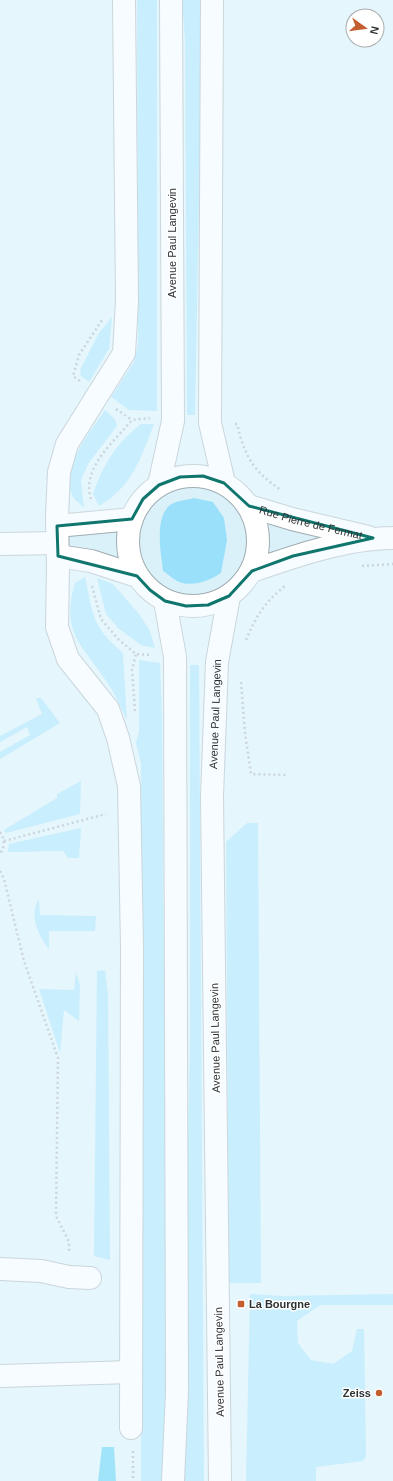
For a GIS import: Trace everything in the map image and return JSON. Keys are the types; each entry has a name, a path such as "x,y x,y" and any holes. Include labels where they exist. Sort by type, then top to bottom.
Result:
{"main road":[{"path":"124,0 128,301 124,353 67,444 59,472 57,628 68,659 108,709 118,738 129,786 132,947 131,1428"},
{"name":"Avenue Paul Langevin","path":"159,485 173,420 171,0"},
{"path":"212,0 210,423 224,483"},
{"path":"180,476 203,476 224,483 238,493 249,506 256,521 259,538 257,555 252,571 242,585 229,596 208,605 186,606 165,600 150,590 138,576 130,558 128,538 132,519 143,500 159,485 180,476"},
{"name":"Rue Pierre de Fermat","path":"249,506 280,516 383,538"},
{"path":"0,544 57,541 132,519"},
{"name":"Rue Pierre de Fermat","path":"252,571 293,556 383,538"},
{"path":"57,541 90,561 138,576"},
{"name":"Avenue Paul Langevin","path":"220,1481 212,796 217,662 229,596"},
{"path":"165,600 175,657 177,1392 173,1481"},
{"path":"0,1270 41,1271 80,1277"},
{"path":"0,1376 131,1372"}],"path":[{"path":"92,502 88,490 93,466 132,420 157,418"},
{"path":"232,423 237,424 244,449 253,464 271,483 282,491"},
{"path":"358,566 393,564"},
{"path":"92,584 101,619 118,639 136,654 157,655"},
{"path":"244,645 254,620 270,598 288,584"},
{"path":"135,716 132,670 136,654"},
{"path":"241,681 245,733 251,774 286,775"},
{"path":"4,841 108,813"},
{"path":"0,832 4,841 4,846 0,854"},
{"path":"0,871 4,879 24,961 58,1058 56,1216 69,1242 80,1277"},
{"path":"131,1428 133,1481"}],"highlighted area":[{"path":"203,476 224,483 249,506 373,538 293,556 252,571 229,596 208,605 186,606 165,601 150,590 137,576 58,556 57,526 132,519 143,499 159,485 180,477"}],"shaded area":[{"path":"0,0 393,0 393,1481 0,1481"},
{"path":"137,0 157,0 157,411 129,410 111,397 134,362 138,344"},
{"path":"182,0 201,0 195,415 187,415 185,39"},
{"path":"112,317 109,349 89,382 81,376 80,370 99,333"},
{"path":"105,410 115,419 117,426 88,464 81,480 84,508 73,497 69,487 70,475 78,451"},
{"path":"141,424 154,424 140,460 120,490 99,506 93,494 101,473 118,446"},
{"path":"194,498 213,502 224,518 227,540 221,573 206,581 190,584 179,582 163,571 160,546 160,527 165,511 170,505"},
{"path":"85,577 92,611 99,628 105,636 123,653 127,720 117,699 101,673 84,650 73,629 70,616 71,601 75,583"},
{"path":"97,578 113,584 139,614 149,629 155,648 141,645 119,629 106,614"},
{"path":"139,660 160,663 162,715 167,1356 163,1481 141,1481 141,763 136,743 139,732"},
{"path":"190,665 199,665 204,1481 181,1481 190,1041"},
{"path":"36,698 41,698 60,723 0,759 0,752 30,735 27,727 0,742 0,736 42,714"},
{"path":"81,781 80,814 6,833 4,830 57,798 57,794"},
{"path":"247,823 258,823 261,1283 229,1283 226,842"},
{"path":"81,828 79,858 68,858 63,851 8,852 9,844"},
{"path":"39,899 40,915 96,916 95,931 49,931 49,949 36,925 35,911"},
{"path":"105,970 108,993 110,1260 94,1256 97,971"},
{"path":"76,972 80,985 79,1021 64,1010 60,1053 39,989 74,990"},
{"path":"250,1294 283,1296 393,1294 393,1305 320,1305 297,1321 298,1343 311,1360 333,1364 352,1351 357,1329 364,1329 366,1456 363,1461 316,1467 316,1481 246,1481"},
{"path":"102,1447 114,1447 116,1481 98,1481"}],"place":[{"name":"La Bourgne","path":"241,1304"},
{"name":"Zeiss","path":"379,1393"}]}
